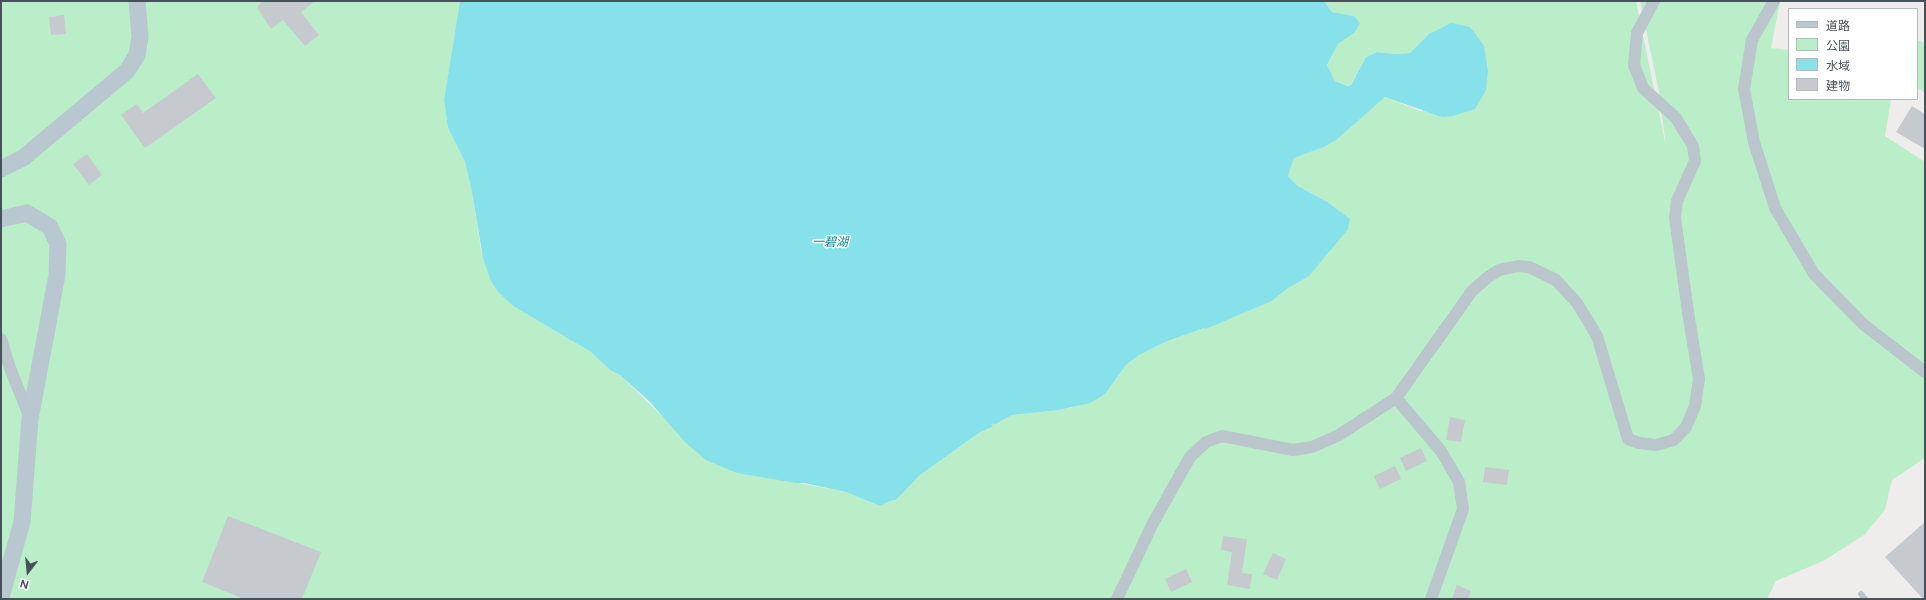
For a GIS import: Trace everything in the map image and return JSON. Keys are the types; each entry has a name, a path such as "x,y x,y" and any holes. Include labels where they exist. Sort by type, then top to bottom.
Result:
{"street":[{"path":"1,169 23,158 127,71 138,55 140,37 137,1"},
{"path":"1117,599 1153,523 1190,457 1206,442 1222,436 1293,450 1312,447 1339,435 1396,398 1472,291 1488,277 1500,270 1518,266 1530,267 1556,280 1577,303 1597,336 1628,439 1639,443 1656,445 1674,440 1686,427 1695,406 1699,379 1675,218 1677,201 1695,161 1693,146 1676,118 1643,88 1634,65 1637,33 1654,1"},
{"path":"1774,1 1752,40 1744,89 1754,142 1775,208 1814,274 1863,324 1925,372"},
{"path":"1,219 27,213 50,227 58,244 57,275 30,419 22,522 1,597"},
{"path":"1,339 10,368 30,419"},
{"path":"1396,398 1441,451 1459,482 1463,509 1431,599"}],"green space":[{"path":"1,1 460,1 444,100 448,128 465,162 472,192 481,250 498,292 513,306 591,352 610,370 620,375 665,419 788,481 846,492 880,506 896,500 920,475 979,433 992,426 990,424 996,424 1012,415 1074,407 1105,394 1126,365 1139,355 1165,342 1204,328 1206,329 1272,301 1317,265 1327,254 1327,202 1298,186 1288,176 1294,158 1324,147 1385,97 1423,112 1429,34 1410,53 1396,54 1377,52 1366,57 1351,84 1347,86 1335,81 1327,65 1338,44 1354,32 1354,16 1332,12 1324,1 1636,1 1666,147 1659,92 1640,1 1780,1 1771,48 1788,50 1788,100 1891,100 1885,136 1925,162 1925,458 1892,480 1885,510 1864,535 1825,560 1776,581 1767,599 1,599"},
{"path":"1918,40 1925,43 1925,93 1918,88"}],"water":[{"name":"一碧湖","path":"460,1 1324,1 1332,12 1354,16 1360,23 1355,32 1338,44 1327,65 1335,81 1347,86 1351,85 1366,57 1377,52 1396,54 1410,53 1429,34 1451,23 1470,27 1484,46 1488,71 1486,90 1475,109 1453,116 1442,117 1385,97 1336,140 1324,147 1294,158 1288,176 1298,186 1327,202 1350,219 1348,229 1309,276 1288,288 1272,301 1206,329 1204,328 1165,342 1139,355 1126,365 1105,394 1090,403 1059,410 1012,415 996,424 991,424 993,426 979,433 920,475 896,500 880,506 846,492 804,483 737,473 706,460 685,442 650,402 620,375 610,370 591,352 513,306 498,292 491,281 483,258 472,192 465,162 448,128 444,100"}],"building":[{"path":"263,1 315,1 301,12 319,35 305,46 283,20 271,29 257,7"},
{"path":"64,15 66,34 51,35 49,17"},
{"path":"198,74 216,98 145,148 121,115 137,104 143,113"},
{"path":"1912,106 1925,114 1925,149 1896,132"},
{"path":"87,154 102,175 89,185 73,164"},
{"path":"1450,417 1465,420 1461,442 1446,440"},
{"path":"1421,448 1427,461 1406,471 1400,458"},
{"path":"1395,466 1401,479 1380,489 1374,476"},
{"path":"1485,467 1509,470 1507,485 1483,482"},
{"path":"228,516 321,552 302,599 244,599 202,582"},
{"path":"1925,522 1925,599 1923,599 1885,557"},
{"path":"1223,536 1247,539 1242,573 1252,574 1250,589 1227,585 1232,552 1221,550"},
{"path":"1273,553 1286,559 1277,580 1263,574"},
{"path":"1186,569 1192,582 1171,592 1165,579"},
{"path":"1457,585 1471,591 1468,599 1452,599"}]}
